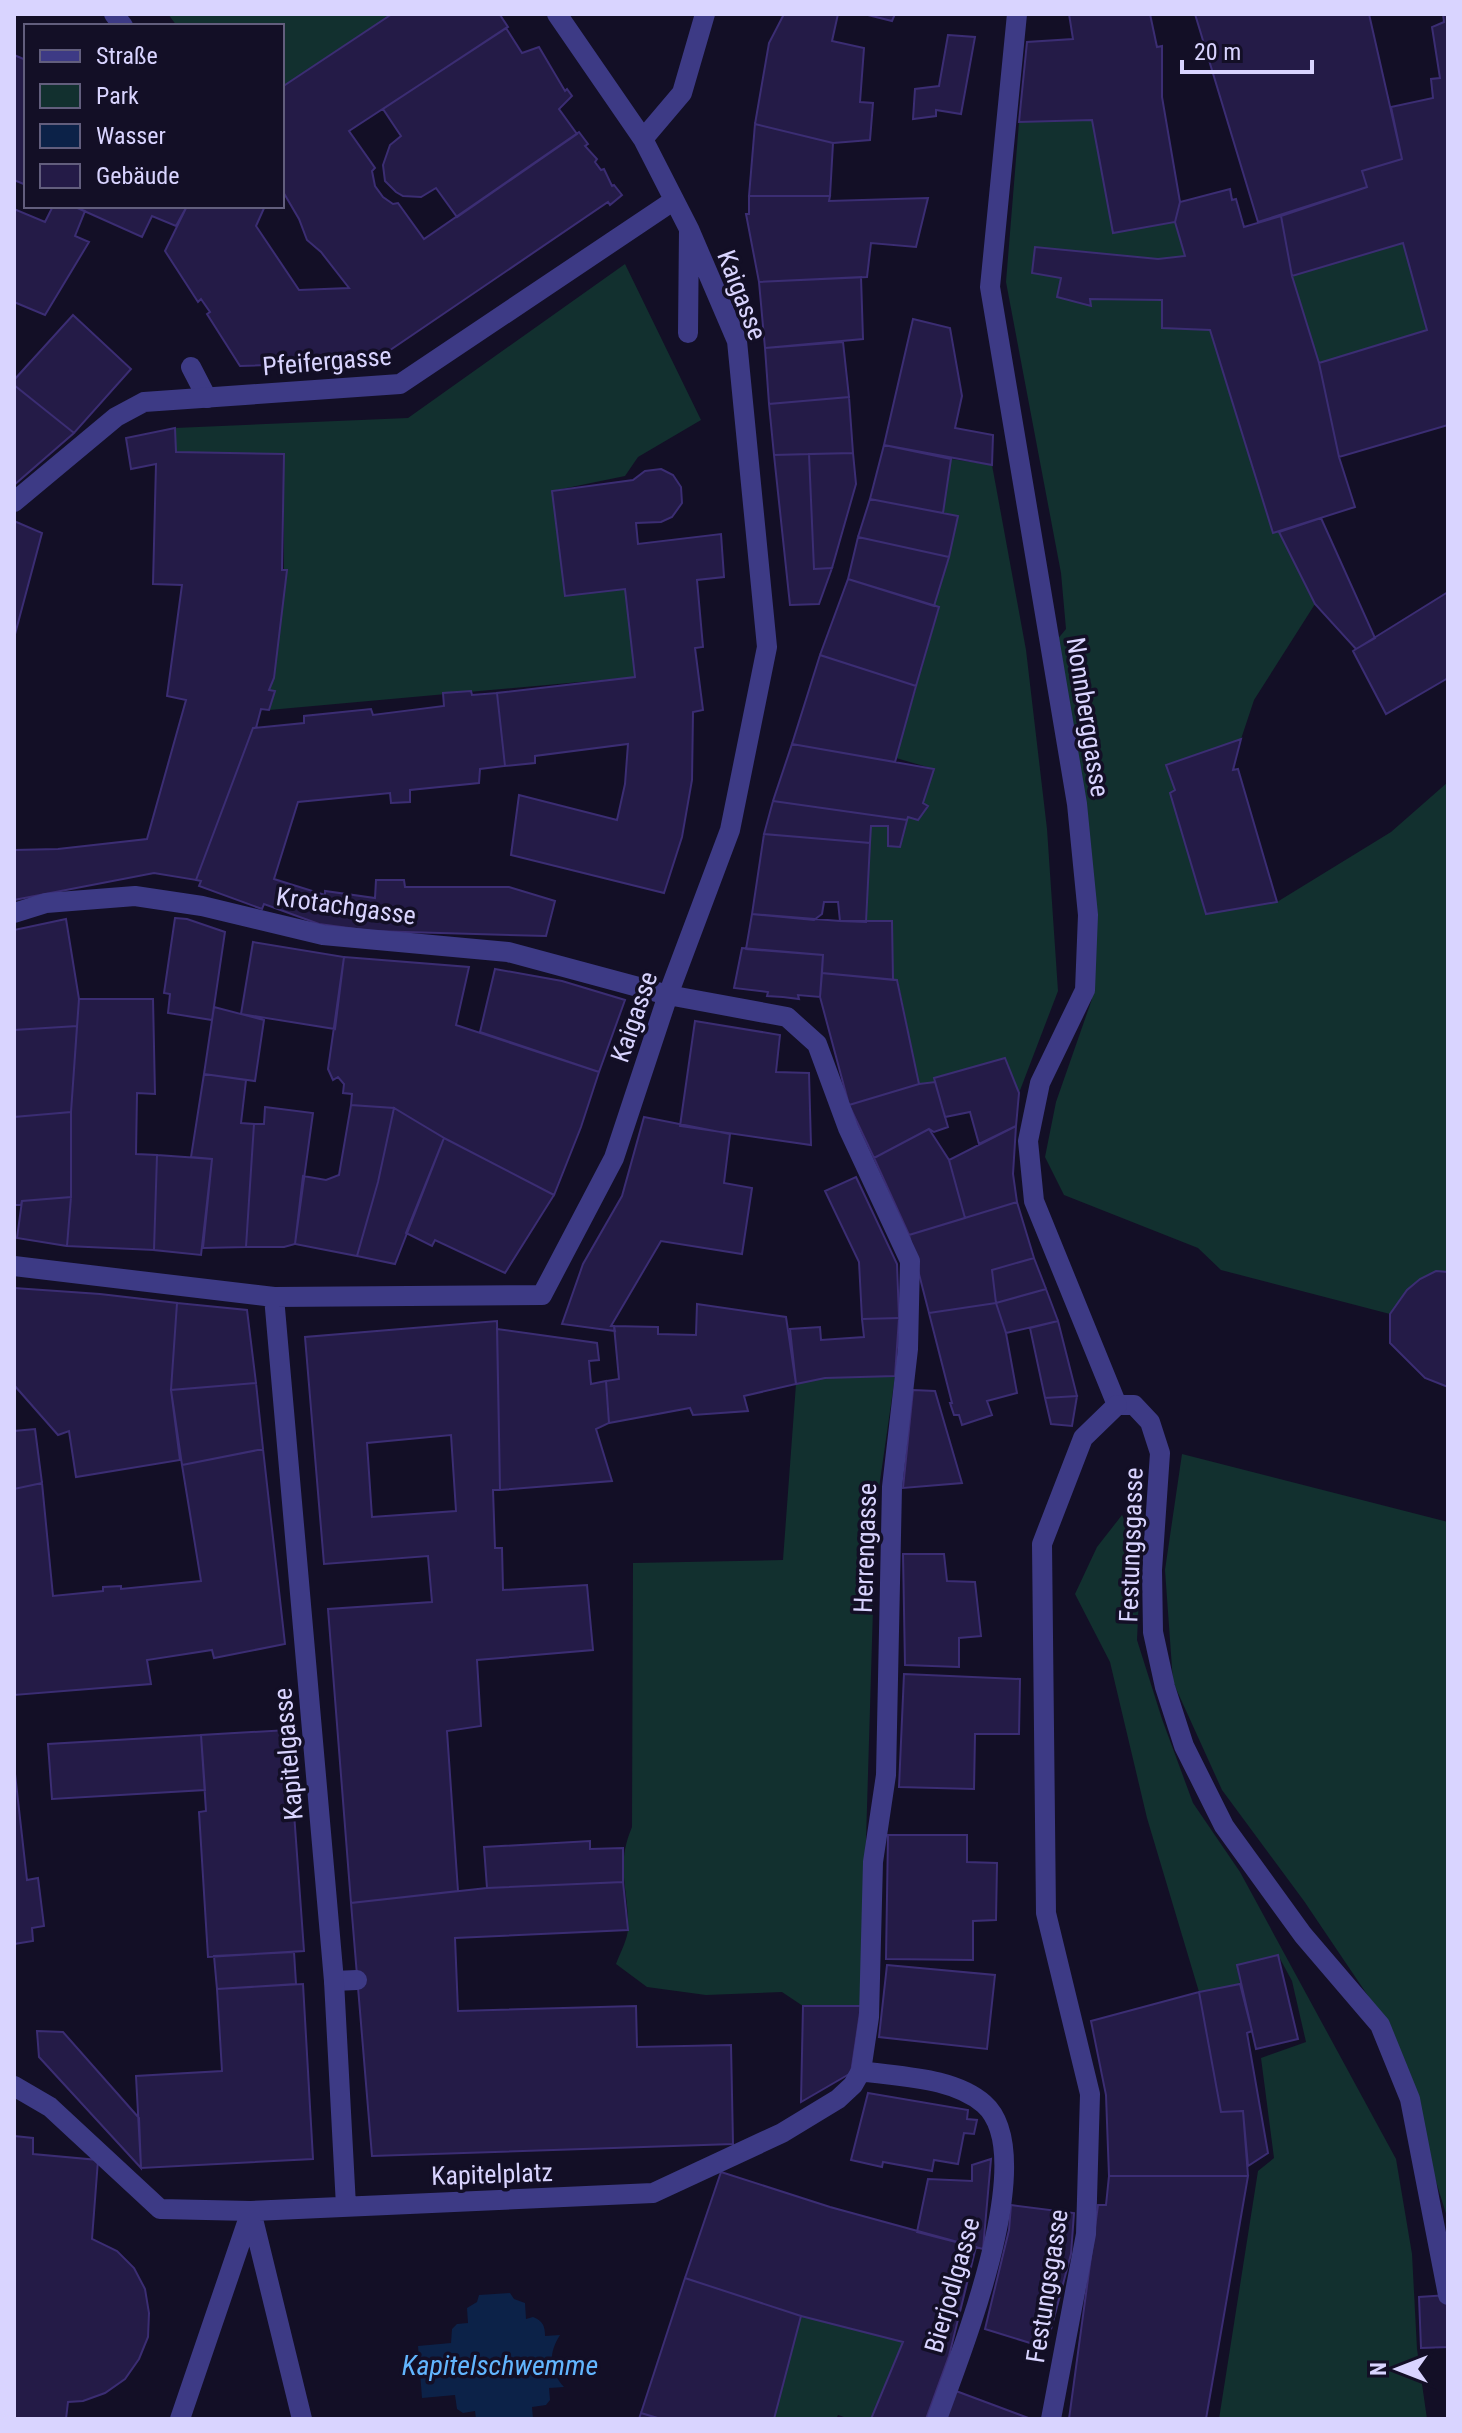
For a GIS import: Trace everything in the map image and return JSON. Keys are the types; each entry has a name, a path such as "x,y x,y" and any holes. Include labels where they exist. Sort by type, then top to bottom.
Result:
{"street":[{"name":"Kaigasse","path":"14,1266 274,1297 542,1295 614,1158 668,995 730,830 767,647 737,341 689,229 643,139 557,14"},
{"path":"643,139 682,93 705,14"},
{"name":"Nonnberggasse","path":"1017,14 990,287 1077,804 1088,915 1085,990 1040,1083 1028,1141 1034,1201 1117,1405"},
{"name":"Pfeifergasse","path":"14,502 116,417 144,402 400,384 673,201"},
{"path":"688,333 689,229"},
{"path":"191,367 207,398"},
{"name":"Krotachgasse","path":"14,913 46,903 135,896 202,906 323,935 508,952 668,995"},
{"name":"Herrengasse","path":"668,995 787,1017 817,1044 848,1128 910,1261 908,1349 892,1487 886,1775 873,1862 869,2017 861,2071"},
{"name":"Kapitelgasse","path":"274,1297 334,1981 346,2206"},
{"name":"Festungsgasse","path":"1051,2419 1086,2234 1090,2094 1046,1913 1042,1544 1083,1438 1117,1405 1134,1405 1150,1422 1160,1453 1153,1542 1153,1632 1165,1687 1184,1746 1224,1826 1303,1935 1380,2025 1410,2099 1448,2295"},
{"path":"334,1981 357,1980"},
{"name":"Kapitelplatz","path":"14,2086 50,2107 160,2209 251,2211 653,2193 782,2133 838,2099 853,2085 861,2071"},
{"name":"Bierjodlgasse","path":"861,2071 966,2091 986,2106 996,2125 1003,2154 1003,2192 996,2243 937,2419"},
{"path":"180,2419 251,2211"},
{"path":"251,2211 302,2419"}],"green space":[{"path":"168,14 392,14 284,86 284,24 176,24"},
{"path":"1092,120 1113,233 1175,222 1185,256 1158,259 1035,248 1032,272 1061,278 1057,296 1090,305 1090,299 1162,300 1210,330 1273,533 1279,532 1315,604 1254,700 1241,739 1166,766 1175,790 1171,793 1206,914 1277,902 1391,832 1448,782 1448,1272 1421,1279 1407,1291 1390,1314 1221,1270 1198,1248 1064,1195 1045,1157 1056,1102 1092,999 1056,641 1066,629 1061,573 1006,282 1019,122"},
{"path":"1403,243 1427,330 1319,363 1292,276"},
{"path":"625,264 701,420 638,457 625,476 552,491 565,595 625,589 635,677 269,710 275,692 269,690 274,678 284,589 284,454 176,452 175,428 408,418"},
{"path":"951,459 992,465 1026,650 1047,829 1058,991 1019,1093 1005,1058 935,1078 935,1082 919,1084 898,981 893,980 892,921 866,922 871,826 888,826 888,845 899,847 908,817 923,803 934,769 896,758 939,608 934,606 958,517 943,513"},
{"path":"895,1376 876,1509 861,2006 803,2006 782,1992 706,1995 647,1987 616,1964 628,1928 624,1854 632,1827 633,1563 783,1560 796,1384 825,1378"},
{"path":"1182,1454 1448,1522 1448,2220 1387,2024 1304,1901 1222,1790 1173,1682 1165,1570"},
{"path":"1122,1515 1141,1553 1137,1640 1193,1803 1240,1872 1396,2159 1412,2254 1417,2349 1427,2419 1219,2419 1258,2171 1274,2158 1261,2058 1306,2042 1292,1981 1278,1955 1237,1965 1240,1984 1199,1992 1147,1818 1110,1662 1075,1594 1097,1547"},
{"path":"801,2316 903,2342 871,2419 850,2419 838,2415 836,2419 774,2419"}],"water":[{"name":"Kapitelschwemme","path":"510,2293 514,2299 525,2303 526,2319 533,2317 541,2322 545,2336 560,2335 553,2349 552,2362 555,2374 564,2387 549,2388 550,2400 546,2405 532,2407 533,2419 476,2419 475,2411 463,2413 457,2409 455,2395 422,2398 418,2346 451,2343 452,2329 457,2324 468,2323 467,2308 477,2302 479,2295"}],"building":[{"path":"392,14 500,15 508,27 349,131 375,168 372,171 375,186 383,197 393,204 398,203 424,239 579,132 588,144 585,146 597,159 595,162 601,170 604,169 612,186 622,195 374,361 240,366 207,314 210,312 201,299 198,302 165,251 186,208 264,208 256,226 299,290 349,288 321,252 307,240 284,193 284,86"},
{"path":"784,14 838,14 832,41 864,48 860,102 873,103 870,140 833,143 755,124 769,43"},
{"path":"864,14 895,14 892,21"},
{"path":"1069,14 1150,14 1157,47 1162,46 1162,97 1180,202 1175,222 1113,233 1092,120 1019,122 1027,42 1073,39"},
{"path":"1195,14 1369,14 1402,159 1362,171 1367,187 1258,222"},
{"path":"1443,14 1448,14 1448,425 1339,457 1319,363 1427,330 1403,243 1292,276 1281,216 1367,187 1362,171 1402,159 1391,107 1433,98 1431,79 1440,78 1432,27 1444,22"},
{"path":"506,28 522,53 539,47 565,91 567,89 572,96 559,109 577,134 457,217 436,188 421,197 403,196 396,192 385,181 383,165 390,145 401,136 383,109"},
{"path":"948,35 975,37 961,114 936,110 936,116 913,119 915,89 939,86"},
{"path":"14,55 24,59 24,184 14,180"},
{"path":"755,124 833,143 830,196 749,196"},
{"path":"1230,189 1244,227 1281,216 1292,276 1319,363 1339,457 1355,507 1273,533 1210,330 1162,328 1162,300 1090,299 1091,306 1057,297 1061,278 1032,273 1035,247 1158,259 1185,256 1175,222 1180,202"},
{"path":"749,196 830,196 829,201 928,198 916,247 871,243 867,277 759,282 746,214 749,214"},
{"path":"52,208 85,211 75,236 89,242 45,315 14,302 14,209 45,222"},
{"path":"77,208 186,208 176,226 152,216 142,237"},
{"path":"861,277 863,339 765,348 759,282"},
{"path":"73,315 131,369 74,433 14,385 14,380"},
{"path":"913,319 950,328 962,396 955,428 993,435 992,465 884,445"},
{"path":"843,342 849,397 769,404 765,348"},
{"path":"14,385 74,433 14,485"},
{"path":"849,397 853,453 774,455 769,404"},
{"path":"175,428 176,452 284,454 282,570 287,570 274,678 269,690 275,691 269,710 261,709 196,880 154,873 14,900 14,850 58,849 147,839 186,700 167,696 182,585 153,584 156,464 131,469 126,438"},
{"path":"884,445 951,459 943,513 870,499"},
{"path":"853,453 856,484 832,568 814,569 809,454"},
{"path":"809,454 814,569 832,568 819,604 790,605 774,455"},
{"path":"661,469 673,475 681,487 682,503 672,517 661,522 636,523 638,544 721,534 724,577 697,580 703,647 695,648 703,710 693,712 692,780 682,837 664,893 511,855 519,795 617,820 625,784 628,744 535,756 535,763 505,766 497,693 635,677 625,589 565,596 552,491 633,480 645,471"},
{"path":"870,499 958,516 949,557 858,537"},
{"path":"1321,518 1375,638 1356,649 1315,604 1279,532"},
{"path":"14,521 42,533 14,638"},
{"path":"858,537 949,557 934,606 848,579"},
{"path":"848,579 939,607 916,686 820,655"},
{"path":"1448,592 1448,678 1386,714 1353,651"},
{"path":"820,655 916,686 895,762 792,744"},
{"path":"471,691 472,695 497,693 505,766 480,769 479,783 410,790 410,802 391,803 390,793 298,802 274,879 325,895 325,891 375,898 376,880 404,880 405,887 509,887 555,901 546,936 371,931 319,924 264,904 262,909 199,886 201,881 196,880 253,728 304,723 304,716 371,709 373,715 444,706 443,693"},
{"path":"1241,739 1233,770 1238,769 1277,902 1206,914 1170,793 1175,790 1166,765"},
{"path":"792,744 934,769 923,803 928,806 918,820 908,817 907,820 773,801"},
{"path":"773,801 907,820 900,847 888,846 888,826 871,826 870,843 764,834"},
{"path":"764,834 870,843 866,922 840,921 838,902 824,902 822,914 814,920 752,914"},
{"path":"752,914 840,921 892,921 893,980 822,973 823,955 746,949"},
{"path":"175,918 225,932 212,1020 168,1013 170,994 164,993"},
{"path":"66,919 79,999 77,1026 14,1030 14,930"},
{"path":"253,942 344,957 335,1029 241,1014"},
{"path":"742,948 823,955 820,997 767,996 768,992 734,988"},
{"path":"344,957 469,967 456,1025 599,1072 554,1195 444,1138 394,1108 351,1105 352,1094 343,1093 344,1084 338,1077 333,1080 328,1069"},
{"path":"495,969 562,981 625,1000 599,1072 480,1032"},
{"path":"822,973 897,980 919,1084 849,1105 820,997"},
{"path":"79,999 153,999 155,1094 137,1093 136,1154 157,1155 154,1250 67,1246 71,1197 71,1112"},
{"path":"214,1007 264,1020 255,1081 204,1074"},
{"path":"695,1021 780,1035 776,1072 809,1073 811,1145 680,1126"},
{"path":"77,1026 71,1112 14,1117 14,1030"},
{"path":"1005,1058 1019,1093 1016,1126 979,1144 970,1112 945,1117 934,1078"},
{"path":"204,1074 246,1080 241,1123 254,1124 246,1247 203,1248 212,1159 191,1157"},
{"path":"935,1082 948,1127 934,1132 929,1129 874,1158 849,1105"},
{"path":"351,1105 394,1108 378,1182 357,1256 295,1244 303,1176 326,1180 339,1175"},
{"path":"265,1107 313,1113 295,1244 246,1247 254,1124 264,1124"},
{"path":"394,1108 444,1138 395,1264 357,1256 378,1182"},
{"path":"71,1112 71,1197 22,1201 21,1205 14,1205 14,1117"},
{"path":"644,1117 730,1134 724,1183 752,1188 742,1254 661,1241 611,1326 615,1331 562,1324 583,1264 622,1196"},
{"path":"1016,1126 1013,1174 1017,1202 965,1218 949,1160"},
{"path":"929,1129 949,1160 965,1218 909,1235 874,1158"},
{"path":"444,1138 554,1195 505,1273 435,1240 432,1246 406,1233"},
{"path":"157,1155 212,1159 201,1255 154,1250"},
{"path":"856,1177 897,1264 899,1318 862,1319 859,1262 825,1191"},
{"path":"71,1197 67,1246 17,1238 22,1201"},
{"path":"1017,1202 1034,1258 992,1270 996,1303 929,1313 909,1235"},
{"path":"1034,1258 1046,1289 996,1303 992,1270"},
{"path":"1436,1271 1448,1272 1448,1387 1425,1378 1390,1343 1390,1314 1407,1290"},
{"path":"14,1288 177,1303 171,1390 180,1460 76,1477 69,1431 58,1435 14,1385"},
{"path":"1046,1289 1058,1321 1006,1333 996,1303"},
{"path":"177,1303 247,1310 256,1383 171,1390"},
{"path":"996,1303 1006,1333 1017,1393 987,1401 992,1415 962,1425 950,1403 929,1313"},
{"path":"697,1304 786,1317 796,1384 744,1396 748,1411 693,1415 690,1408 609,1423 606,1381 619,1379 614,1326 658,1327 658,1334 696,1335"},
{"path":"899,1318 895,1376 825,1378 796,1384 790,1329 820,1327 821,1340 864,1337 862,1319"},
{"path":"497,1321 500,1490 493,1490 495,1548 502,1548 503,1590 587,1585 593,1650 477,1660 481,1726 447,1731 458,1891 351,1903 328,1609 432,1602 428,1556 324,1564 305,1337","holes":["451,1435 456,1511 372,1517 367,1443"]},
{"path":"1058,1321 1077,1396 1045,1398 1030,1328"},
{"path":"497,1329 597,1343 599,1360 589,1361 591,1384 606,1381 609,1423 596,1429 612,1481 500,1490"},
{"path":"256,1383 263,1449 182,1465 171,1390"},
{"path":"913,1390 935,1391 962,1483 903,1488"},
{"path":"1077,1396 1072,1426 1051,1424 1045,1398"},
{"path":"35,1429 42,1483 14,1489 14,1431"},
{"path":"263,1449 285,1644 214,1658 212,1650 147,1660 151,1684 14,1695 14,1489 42,1483 53,1596 103,1591 103,1587 121,1586 121,1589 201,1581 182,1465"},
{"path":"903,1554 944,1554 947,1581 975,1582 981,1636 959,1638 959,1667 905,1665"},
{"path":"904,1674 1020,1679 1019,1734 975,1734 974,1789 899,1787"},
{"path":"288,1730 304,1951 208,1957 199,1812 206,1811 201,1735"},
{"path":"201,1735 205,1790 52,1799 48,1744"},
{"path":"14,1765 27,1880 38,1878 44,1926 32,1928 33,1941 14,1944"},
{"path":"888,1835 967,1835 967,1862 997,1863 996,1920 973,1921 973,1960 886,1959"},
{"path":"590,1841 590,1849 623,1848 623,1882 487,1888 484,1847"},
{"path":"623,1882 628,1930 455,1938 458,2011 636,2006 637,2047 731,2045 733,2144 372,2156 351,1903 487,1888"},
{"path":"294,1952 296,1984 217,1989 214,1956"},
{"path":"1278,1955 1298,2039 1256,2049 1237,1965"},
{"path":"887,1965 995,1975 987,2049 879,2037"},
{"path":"303,1984 313,2159 141,2168 136,2076 222,2071 217,1989"},
{"path":"1240,1984 1252,2031 1247,2033 1268,2153 1248,2166 1243,2111 1221,2112 1199,1992"},
{"path":"1199,1992 1221,2112 1243,2111 1248,2176 1109,2176 1106,2095 1091,2021"},
{"path":"803,2006 861,2006 851,2073 801,2102"},
{"path":"37,2031 63,2032 139,2118 141,2168 39,2057"},
{"path":"868,2093 968,2110 967,2119 977,2120 974,2134 964,2133 958,2164 934,2160 932,2171 883,2162 882,2167 851,2160"},
{"path":"14,2136 33,2138 33,2154 98,2160 92,2239 117,2251 134,2268 145,2289 149,2313 148,2337 139,2359 125,2379 105,2393 83,2401 68,2402 66,2419 14,2419"},
{"path":"991,2159 983,2249 917,2232 928,2179 972,2181 972,2165"},
{"path":"721,2172 830,2207 976,2247 949,2356 926,2419 871,2419 903,2342 801,2316 685,2278"},
{"path":"1109,2176 1248,2176 1206,2419 1069,2419 1098,2205 1106,2205"},
{"path":"1011,2205 1074,2213 1071,2254 1046,2348 985,2329 1009,2230"},
{"path":"685,2278 801,2316 774,2419 661,2419 641,2413"},
{"path":"1448,2295 1448,2347 1421,2348 1419,2297"},
{"path":"956,2391 1031,2419 946,2419"},
{"path":"641,2413 661,2419 639,2419"}]}
